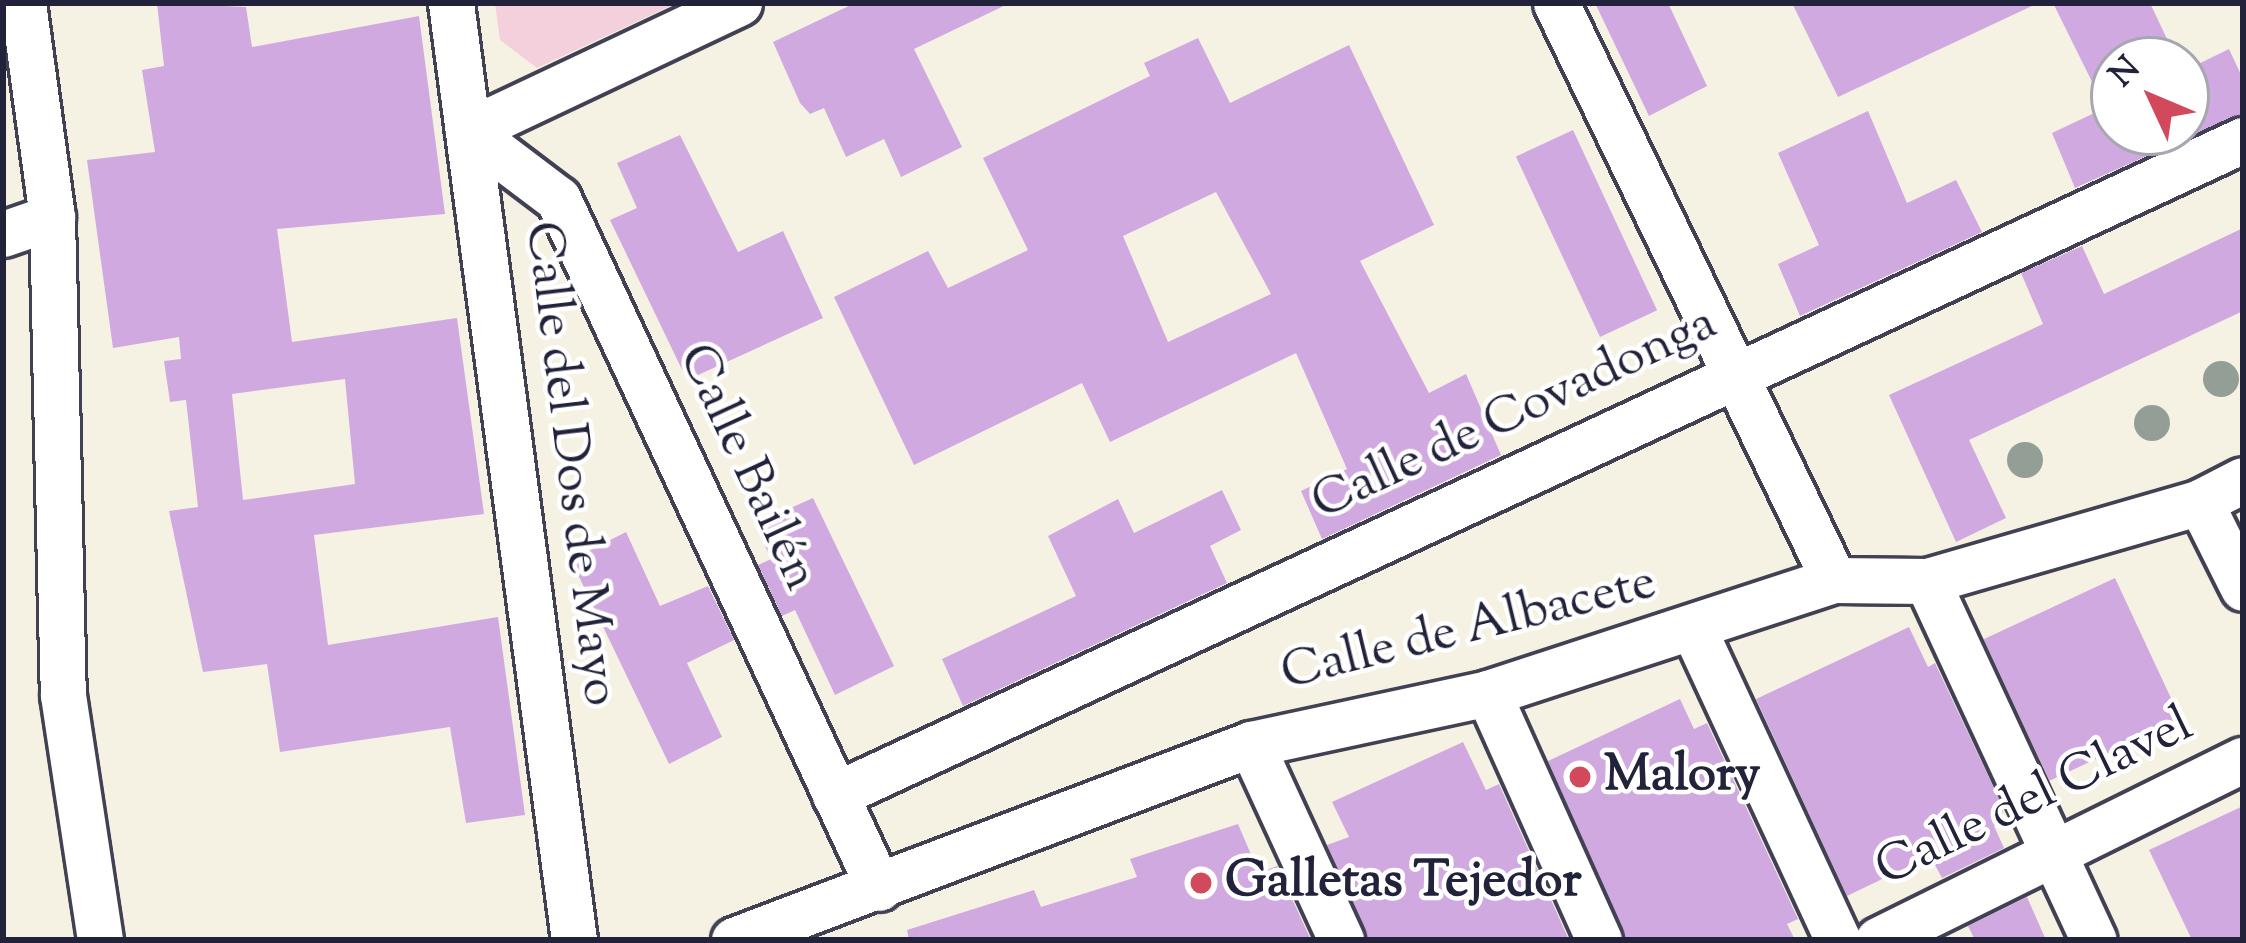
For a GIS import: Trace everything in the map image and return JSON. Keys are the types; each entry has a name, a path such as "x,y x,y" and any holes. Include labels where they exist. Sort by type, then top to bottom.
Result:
{"street":[{"path":"23,3 52,218 64,695 100,940"},
{"name":"Calle del Dos de Mayo","path":"451,3 574,940"},
{"path":"468,130 739,3"},
{"path":"1556,3 1834,580"},
{"name":"Calle Bailén","path":"468,130 558,199 879,888"},
{"name":"Calle de Covadonga","path":"835,795 2243,140"},
{"path":"3,234 52,218"},
{"name":"Calle de Albacete","path":"734,940 1251,744 1488,693 1694,630 1834,580 1928,581 2200,502 2243,480"},
{"path":"2200,502 2243,588"},
{"path":"1928,581 2051,856 2094,940"},
{"path":"1694,630 1838,940"},
{"path":"1488,693 1599,940"},
{"path":"1251,744 1341,940"},
{"name":"Calle del Clavel","path":"1878,940 2243,760"}],"shaded area":[{"path":"495,3 677,3 537,68 500,40"}],"building":[{"path":"157,3 246,7 252,47 419,16 445,214 277,229 292,342 457,318 484,514 314,535 328,645 498,617 525,815 466,823 450,727 280,752 267,664 203,672 169,511 198,507 186,400 170,402 164,361 181,359 179,337 113,348 87,160 155,152 142,70 164,66","holes":["345,379 355,484 243,500 232,394"]},
{"path":"855,3 1010,3 914,49 962,147 901,177 884,139 846,157 824,108 810,114 800,103 773,42"},
{"path":"1595,3 1668,3 1707,86 1649,116"},
{"path":"1792,3 2038,3 1838,97"},
{"path":"2053,3 2150,3 2166,36 2090,36 2090,78"},
{"path":"1198,38 1230,103 1349,45 1434,225 1360,261 1429,393 1466,374 1501,455 1322,539 1301,491 1347,469 1296,353 1110,442 1082,383 914,465 834,297 928,251 948,288 1028,250 983,158 1150,76 1144,63","holes":["1216,192 1271,294 1168,342 1123,236"]},
{"path":"2229,49 2243,79 2243,113 2210,128 2210,58"},
{"path":"1868,111 1907,203 1956,180 1982,232 1800,316 1778,264 1819,245 1778,153"},
{"path":"2090,115 2090,156 2147,156 2075,188 2052,133"},
{"path":"1573,130 1657,310 1600,337 1516,157"},
{"path":"680,135 738,252 783,231 823,318 687,380 610,220 637,208 617,163"},
{"path":"2243,228 2243,311 1969,440 2006,518 1956,542 1889,395 2043,324 2021,273 2082,246 2104,294"},
{"path":"1222,490 1241,530 1210,546 1227,583 963,706 942,659 1076,596 1048,536 1118,499 1134,533"},
{"path":"813,498 894,666 835,695 795,610 782,616 758,565 771,559 755,524"},
{"path":"626,532 660,606 708,586 734,640 687,663 722,737 669,764 571,560"},
{"path":"2115,578 2181,719 2050,781 1984,639"},
{"path":"1909,627 1928,667 1935,663 2002,805 2004,822 1994,826 2004,848 1942,878 1930,856 1847,896 1756,699"},
{"path":"1680,699 1694,729 1707,723 1798,919 1787,924 1795,940 1626,940 1548,761"},
{"path":"1463,742 1486,790 1499,784 1569,940 1368,940 1327,845 1349,837 1332,802"},
{"path":"2243,806 2243,940 2192,940 2149,850"},
{"name":"Galletas Tejedor","path":"1238,824 1259,873 1277,866 1311,940 909,940 907,930 1034,890 1041,907 1137,877 1130,859"},
{"path":"2027,897 2046,940 1975,940 1968,926"}],"place":[{"name":"Malory","path":"1580,777"},
{"name":"Galletas Tejedor","path":"1201,883"}]}
